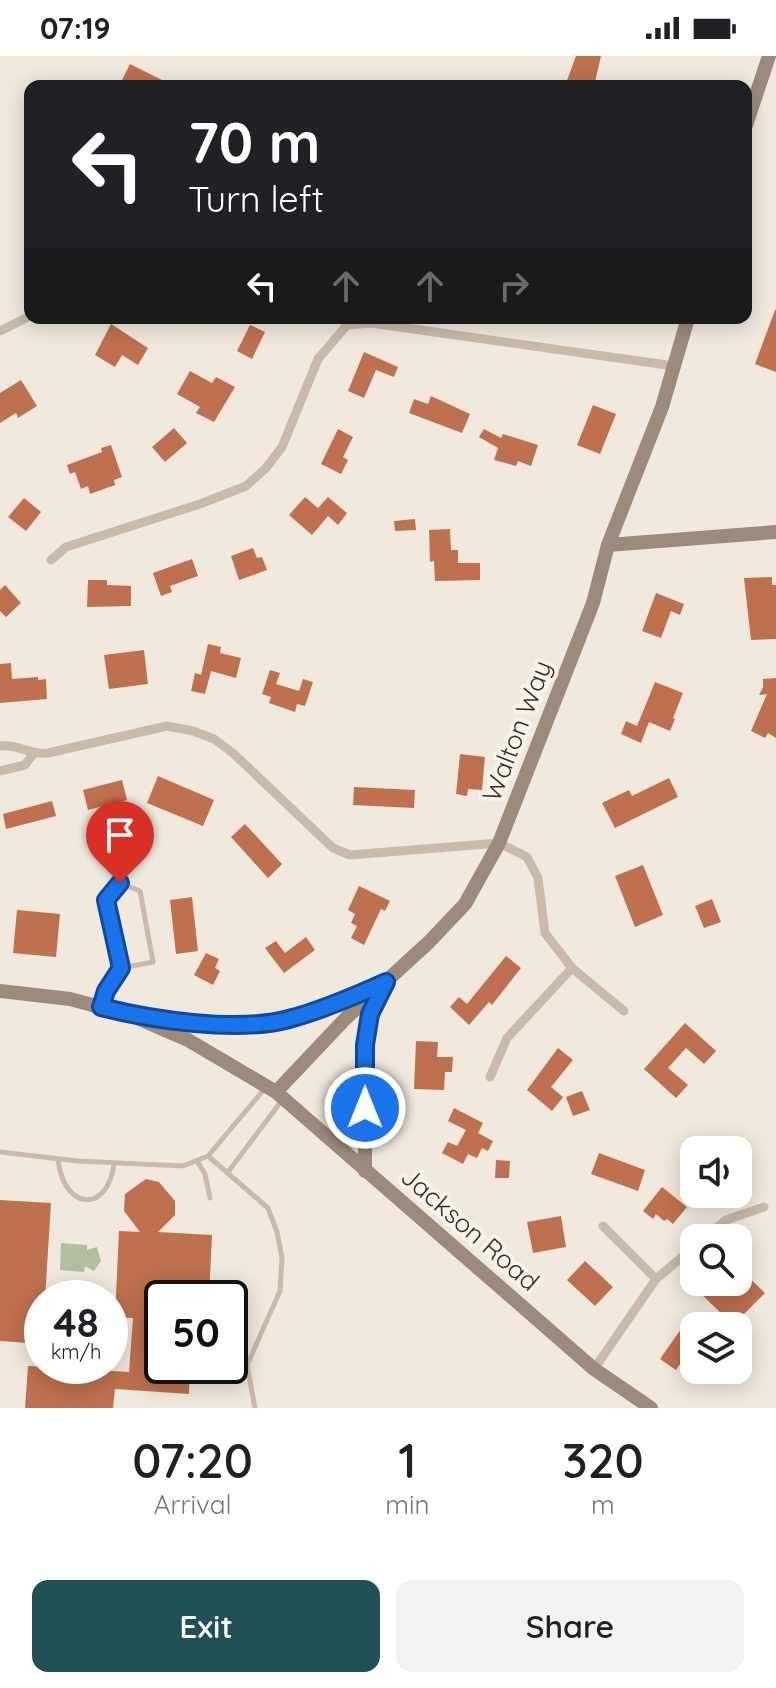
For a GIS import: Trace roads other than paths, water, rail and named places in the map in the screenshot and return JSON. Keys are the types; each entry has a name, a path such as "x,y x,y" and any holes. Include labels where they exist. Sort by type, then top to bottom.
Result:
{"main road":[{"path":"752,107 769,56"},
{"name":"Walton Way","path":"275,1092 346,1018 429,942 465,904 499,843 593,603 608,545 662,407 686,324"},
{"path":"608,545 776,532"},
{"path":"0,991 70,999 133,1016 222,1024 286,1020 386,982"},
{"path":"365,1171 365,1045 370,1014 386,982"},
{"name":"Jackson Road","path":"133,1016 188,1040 275,1092 594,1369 651,1408"}],"street":[{"path":"0,331 24,319"},
{"path":"51,560 66,547 246,486 266,468 282,447 318,359 347,325 359,324"},
{"path":"378,324 674,366"},
{"path":"0,746 17,745 33,754 48,753 167,726 214,739 234,754 333,848 350,855 499,843 527,857 538,878 545,933 572,968 624,1011"},
{"path":"0,771 25,765 33,754"},
{"path":"490,1077 507,1038 572,968"},
{"path":"721,1224 764,1207"},
{"path":"603,1226 656,1279"},
{"path":"594,1369 656,1279 680,1259"}],"lane":[{"path":"101,1007 106,991 121,968 106,900 120,883 140,891 153,962 121,968"},
{"path":"0,1152 58,1159 183,1166 208,1156 275,1092"},
{"path":"228,1172 275,1092"},
{"path":"208,1156 268,1208 282,1258 280,1291 247,1365 255,1408"},
{"path":"58,1159 64,1187 76,1197 85,1199 95,1199 102,1193 112,1175 114,1163"},
{"path":"197,1161 205,1174 210,1198"}]}
